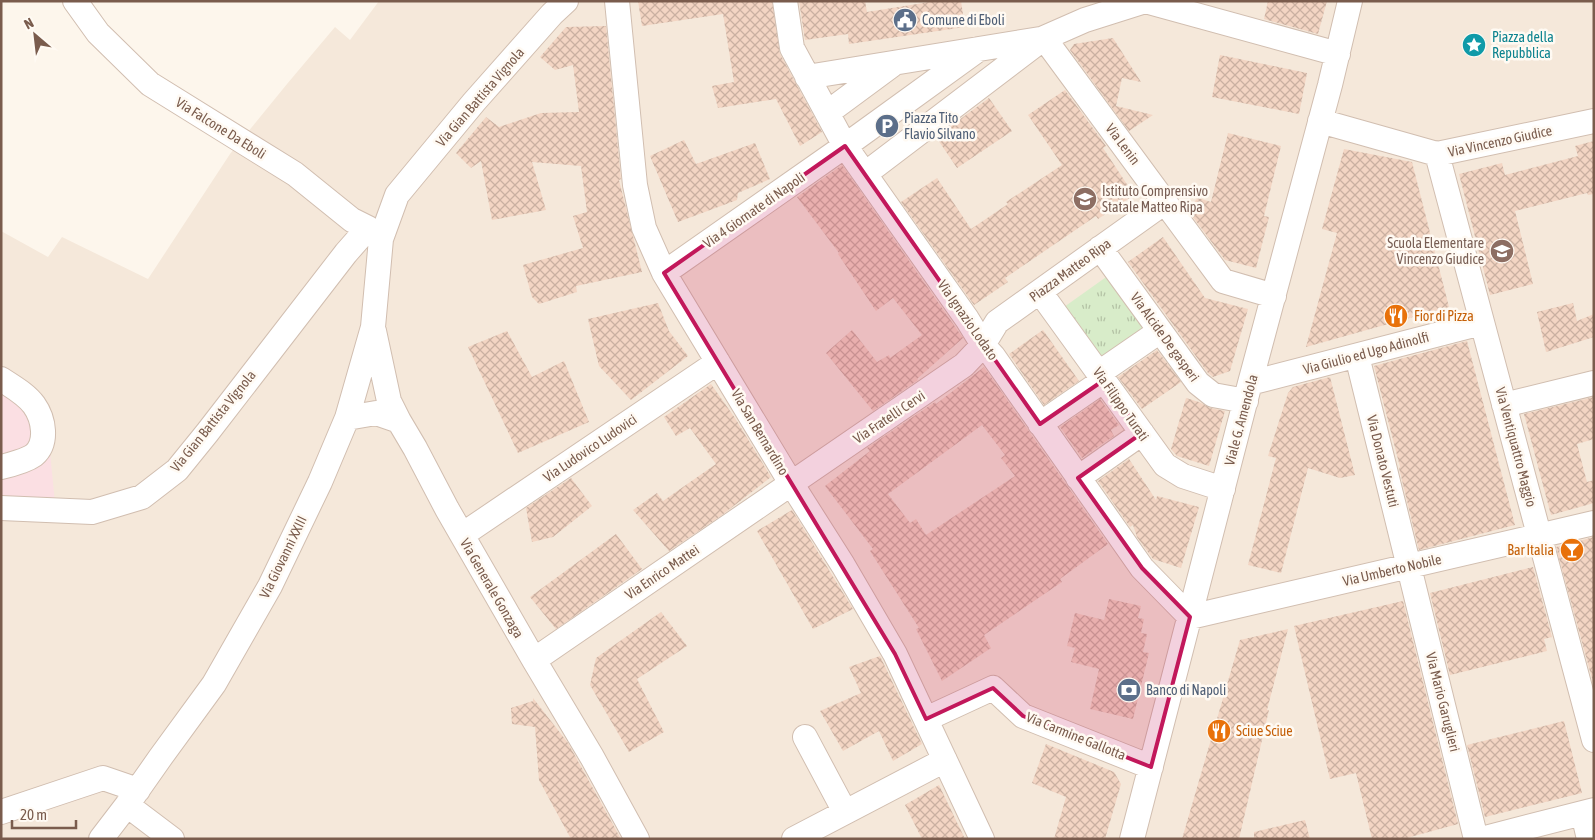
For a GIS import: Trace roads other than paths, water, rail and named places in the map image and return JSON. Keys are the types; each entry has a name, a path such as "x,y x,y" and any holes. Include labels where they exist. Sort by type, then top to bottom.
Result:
{"street":[{"name":"Via Falcone Da Eboli","path":"75,1 98,33 150,84 294,174 367,229"},
{"name":"Via Gian Battista Vignola","path":"1,508 92,512 142,497 177,470 346,252 397,195 474,102 552,14 566,1"},
{"name":"Via San Bernardino","path":"617,1 635,185 644,228 664,273 843,565 895,654 982,839"},
{"name":"Via Ignazio Lodato","path":"786,1 792,48 845,146 967,319 983,345 993,356 1142,568 1190,617"},
{"path":"865,174 1044,38 1084,20 1145,1 1338,54"},
{"name":"Viale G. Amendola","path":"1132,839 1338,54 1350,1"},
{"path":"807,77 1044,38"},
{"name":"Via Lenin","path":"1044,38 1223,281 1274,296"},
{"name":"Via 4 Giornate di Napoli","path":"664,273 845,146 979,48"},
{"path":"827,113 895,62"},
{"name":"Via Vincenzo Giudice","path":"1320,121 1437,154 1594,121"},
{"name":"Via Ventiquattro Maggio","path":"1437,154 1594,740"},
{"name":"Via Gian Battista Vignola","path":"367,229 397,195"},
{"name":"Piazza Matteo Ripa","path":"983,345 997,322 1165,202"},
{"name":"Via Giovanni XXIII","path":"101,839 214,684 270,586 320,482 350,407 373,327 367,229"},
{"name":"Via Alcide De gasperi","path":"1100,248 1198,383 1213,395 1248,392"},
{"name":"Via Filippo Turati","path":"1040,292 1165,465 1183,476 1223,489"},
{"name":"Via Giulio ed Ugo Adinolfi","path":"1248,392 1358,356 1482,323"},
{"name":"Via Generale Gonzaga","path":"373,327 389,401 411,430 462,535 637,839"},
{"path":"1040,424 1160,331"},
{"name":"Via Fratelli Cervi","path":"791,483 964,365 983,345"},
{"name":"Via Donato Vestuti","path":"1358,356 1410,566"},
{"name":"Via Ludovico Ludovici","path":"462,535 504,496 718,362"},
{"path":"1,379 22,392 35,406 43,424 42,443 34,455 1,467"},
{"path":"350,407 383,379"},
{"path":"1504,405 1594,383"},
{"path":"350,407 376,413 411,430"},
{"path":"1078,478 1142,433"},
{"name":"Via Enrico Mattei","path":"534,660 791,483"},
{"name":"Via Umberto Nobile","path":"1190,617 1594,523"},
{"name":"Via Mario Garuglieri","path":"1410,566 1476,839"},
{"name":"Via Carmine Gallotta","path":"926,719 993,688 1023,716 1151,767"},
{"path":"806,737 845,812"},
{"path":"794,839 945,760"},
{"path":"1,812 103,778 132,797 172,839"},
{"path":"1480,839 1504,836 1588,812 1589,839"}],"place":[{"name":"Comune di Eboli","path":"905,20"},
{"name":"Piazza della Repubblica","path":"1474,45"},
{"name":"Piazza Tito Flavio Silvano","path":"887,126"},
{"name":"Istituto Comprensivo Statale Matteo Ripa","path":"1085,199"},
{"name":"Scuola Elementare Vincenzo Giudice","path":"1502,251"},
{"name":"Fior di Pizza","path":"1396,316"},
{"name":"Bar Italia","path":"1572,550"},
{"name":"Banco di Napoli","path":"1129,690"},
{"name":"Sciue Sciue","path":"1219,731"}]}
